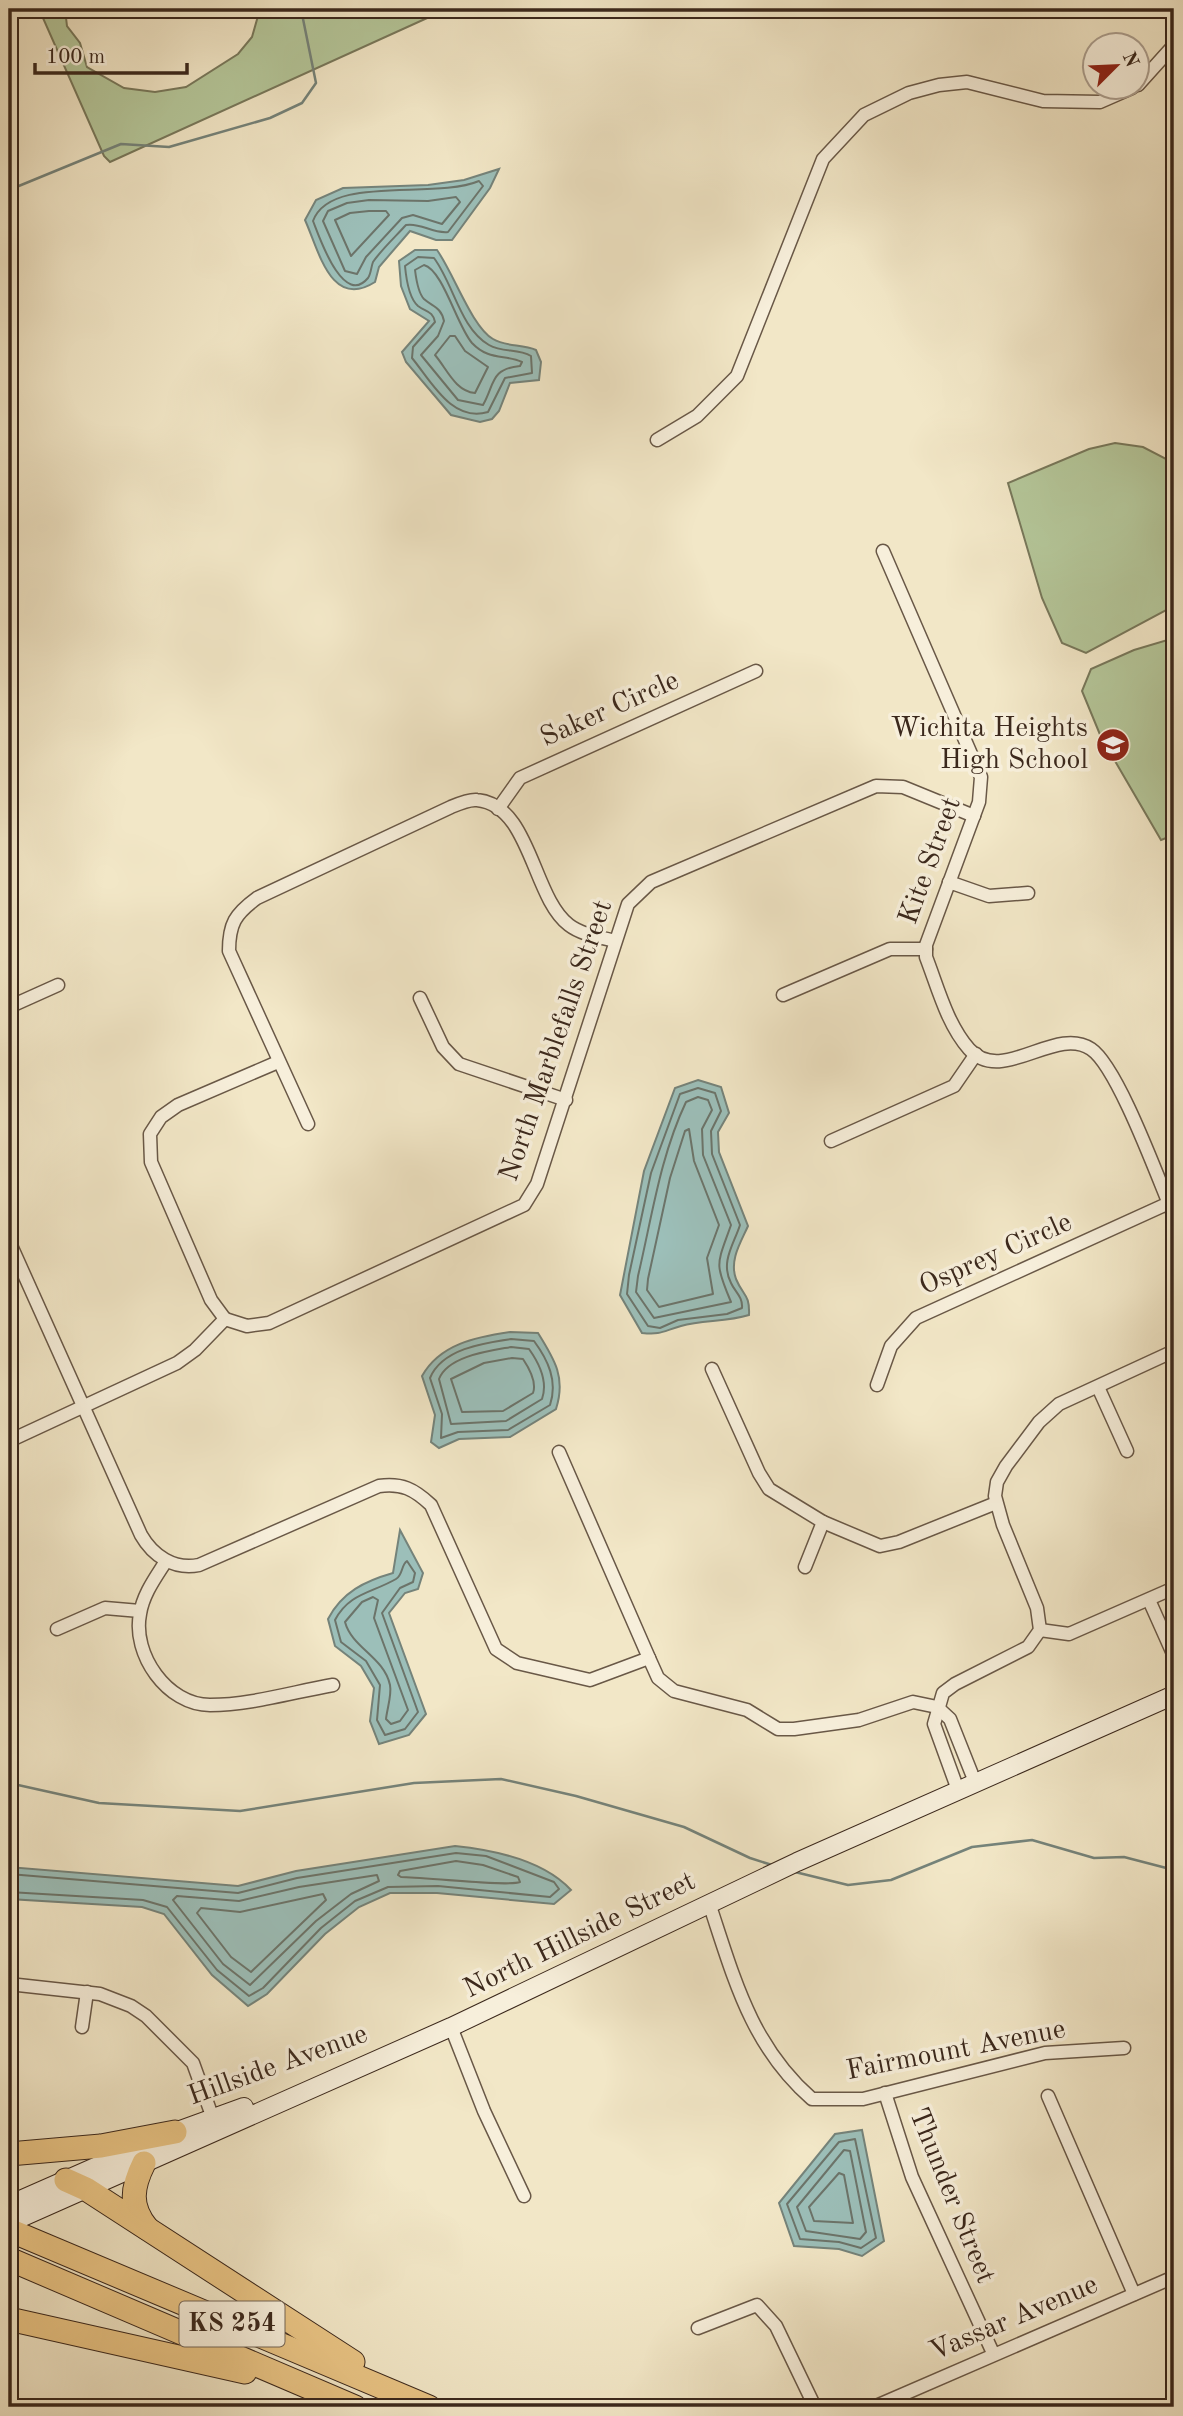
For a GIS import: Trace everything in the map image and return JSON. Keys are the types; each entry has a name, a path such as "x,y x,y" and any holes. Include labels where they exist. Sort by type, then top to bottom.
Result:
{"highway":[{"path":"9,2154 102,2146 175,2132"},
{"path":"144,2163 136,2179 134,2202 147,2228"},
{"path":"76,2185 147,2228 350,2361 430,2407"},
{"name":"KS 254","path":"9,2230 430,2407"},
{"name":"KS 254","path":"9,2259 355,2407"},
{"path":"9,2319 231,2367 335,2407"}],"main road":[{"name":"North Hillside Street","path":"399,2050 797,1861 1174,1695"},
{"name":"Hillside Avenue","path":"76,2185 175,2132 215,2124 399,2050"},
{"path":"9,2206 144,2163 215,2124"},
{"path":"9,2223 76,2185"}],"street":[{"path":"1152,69 1174,45"},
{"path":"657,440 697,416 737,376 823,159 864,115 909,93 939,85 967,82 1043,101 1082,102"},
{"name":"Kite Street","path":"883,551 981,777 982,793 934,918 926,949 954,1028 976,1054"},
{"name":"Saker Circle","path":"498,809 520,778 756,671"},
{"name":"North Marblefalls Street","path":"225,1318 247,1326 269,1323 517,1210 529,1199 537,1184 566,1100 628,904 651,882 870,788 897,785 974,816"},
{"path":"308,1124 229,951 229,929 238,912 257,898 451,807 475,799 498,809 512,820 559,915 579,931 615,941"},
{"path":"949,882 989,896 1028,893"},
{"path":"783,995 890,949 926,949"},
{"path":"9,1007 58,985"},
{"path":"420,998 443,1046 459,1064 566,1100"},
{"path":"831,1141 954,1086 976,1054 1005,1060 1063,1042 1080,1043 1092,1049 1111,1073 1174,1216"},
{"path":"9,1441 84,1409 184,1358 225,1318 211,1300 154,1170 149,1140 157,1122 172,1108 278,1062"},
{"name":"Osprey Circle","path":"877,1385 891,1346 916,1318 1169,1203"},
{"path":"9,1241 149,1549 166,1560 186,1567 199,1565 379,1486 402,1485 413,1489 431,1505 496,1649 506,1658 590,1680 649,1658"},
{"path":"958,1790 934,1724 943,1693 955,1684 1028,1647 1040,1630 1037,1608 996,1503 996,1482 1039,1422 1059,1404 1174,1351"},
{"path":"712,1369 759,1473 769,1489 823,1522 880,1546 899,1542 996,1503"},
{"path":"1098,1387 1127,1451"},
{"path":"559,1452 649,1658 659,1678 674,1691 747,1710 778,1728 859,1720 913,1702 937,1707 950,1719 975,1782"},
{"path":"805,1567 823,1522"},
{"path":"166,1560 141,1611 140,1634 151,1667 161,1683 190,1701 209,1706 332,1685"},
{"path":"1040,1630 1069,1634 1174,1588"},
{"path":"1149,1600 1174,1656"},
{"path":"57,1629 105,1608 141,1611"},
{"name":"Fairmount Avenue","path":"709,1903 738,1989 762,2045 789,2080 812,2099 863,2099 1045,2053 1124,2048"},
{"path":"9,1984 116,1997 131,2006 183,2052 200,2075 215,2124"},
{"path":"82,2027 87,1992"},
{"path":"451,2027 484,2110 524,2196"},
{"name":"Thunder Street","path":"885,2093 912,2177 947,2260 993,2353"},
{"path":"1048,2096 1134,2294"},
{"name":"Vassar Avenue","path":"874,2407 993,2353 1174,2277"},
{"path":"698,2328 757,2305 776,2326 816,2407"}],"green space":[{"path":"39,9 65,9 67,26 80,43 87,67 124,88 155,92 186,87 238,54 252,37 260,9 447,9 110,162 104,156"},
{"path":"1115,443 1143,447 1174,463 1174,606 1086,653 1062,643 1042,598 1008,483 1089,449"},
{"path":"1174,638 1174,835 1161,840 1101,737 1082,691 1091,669 1134,650"}],"water":[{"path":"499,169 490,188 452,240 436,240 410,231 379,267 375,282 360,289 347,288 337,283 329,273 305,220 316,200 343,188 428,185 464,180"},
{"path":"415,250 437,250 485,333 498,342 536,350 541,362 539,380 510,383 499,411 492,419 480,422 451,415 406,362 402,352 429,321 410,309 401,286 399,261"},
{"path":"698,1080 721,1087 729,1113 718,1132 719,1152 748,1226 737,1251 734,1272 747,1299 749,1315 689,1324 658,1333 642,1333 620,1295 644,1171 675,1088"},
{"path":"510,1332 538,1333 544,1343 554,1361 559,1378 556,1409 510,1437 459,1439 439,1448 431,1442 435,1415 422,1376 439,1356 449,1349 484,1336"},
{"path":"400,1530 423,1573 418,1589 405,1593 389,1613 426,1714 409,1735 379,1744 370,1721 374,1688 361,1666 335,1646 328,1619 340,1602 355,1589 393,1573"},
{"path":"455,1846 486,1850 533,1864 547,1871 571,1890 554,1904 437,1893 390,1893 359,1907 325,1934 267,1994 248,2006 212,1975 164,1914 142,1907 9,1899 9,1867 238,1886 296,1871"},
{"path":"862,2130 884,2241 862,2256 839,2249 794,2246 779,2203 835,2134"}],"waterway":[{"path":"9,190 121,144 169,147 270,118 302,103 316,83 301,9"},
{"path":"9,1783 99,1803 240,1811 414,1783 501,1779 576,1796 684,1827 750,1858 772,1865"},
{"path":"795,1872 848,1885 891,1880 972,1847 1032,1840 1094,1858 1124,1857 1174,1870"}],"place":[{"name":"Wichita Heights High School","path":"1113,745"}]}
